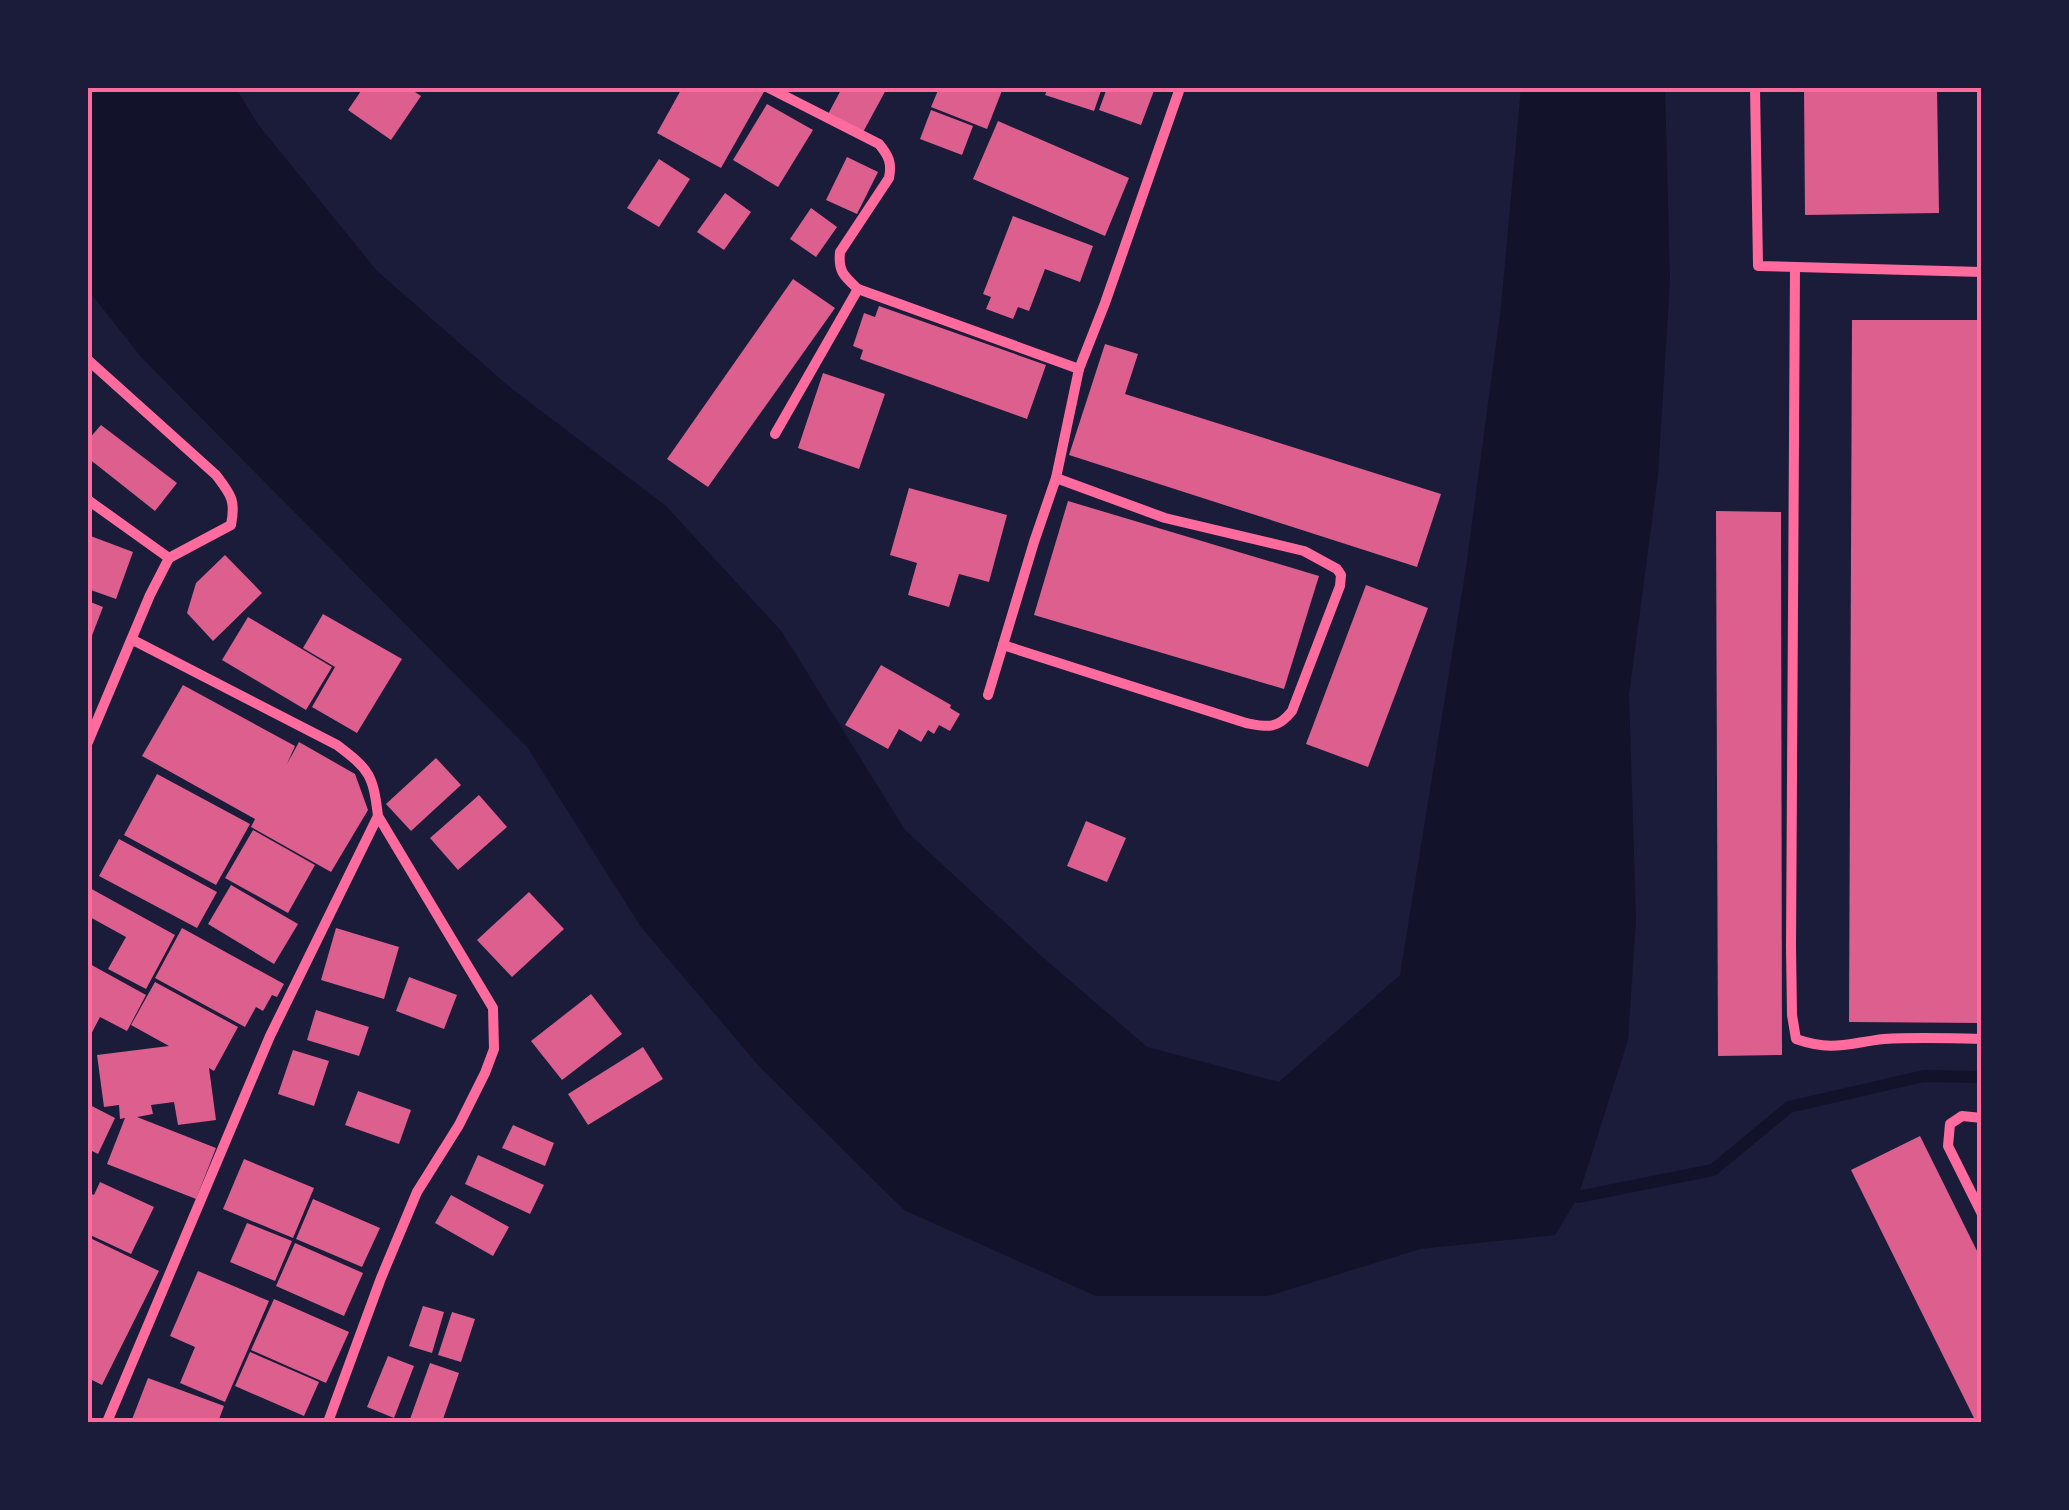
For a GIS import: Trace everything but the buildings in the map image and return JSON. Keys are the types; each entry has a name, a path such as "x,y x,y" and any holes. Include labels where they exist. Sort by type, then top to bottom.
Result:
{"street":[{"path":"769,88 879,144 890,159 889,178 840,252 838,266 844,276 858,288 1079,369"},
{"path":"988,695 1056,478 1079,369 1180,88"},
{"path":"1755,88 1758,266 1982,272"},
{"path":"1796,267 1791,947 1796,1038 1817,1046 1884,1040 1982,1039"},
{"path":"775,434 858,288"},
{"path":"88,360 216,475 231,494 234,508 231,525 170,558 150,595 88,742"},
{"path":"1003,644 1246,724 1274,726 1292,711 1340,586 1337,569 1304,552 1164,518 1056,478"},
{"path":"88,500 170,558"},
{"path":"133,640 337,745 366,768 375,787 378,816 493,1008 494,1050 486,1073 417,1192 328,1422"},
{"path":"108,1422 270,1036 378,816"},
{"path":"1982,1118 1962,1116 1950,1124 1948,1146 1982,1214"}],"shaded area":[{"path":"88,88 236,88 257,123 377,271 511,388 666,506 782,632 905,830 1147,1047 1279,1082 1400,975 1466,568 1501,307 1521,88 1665,88 1670,280 1658,475 1629,695 1636,919 1628,1040 1578,1197 1555,1235 1420,1249 1268,1296 1096,1296 904,1210 759,1066 641,927 527,747 141,357 88,290"}],"waterway":[{"path":"1578,1197 1713,1170 1789,1107 1924,1076 1982,1077"}]}
